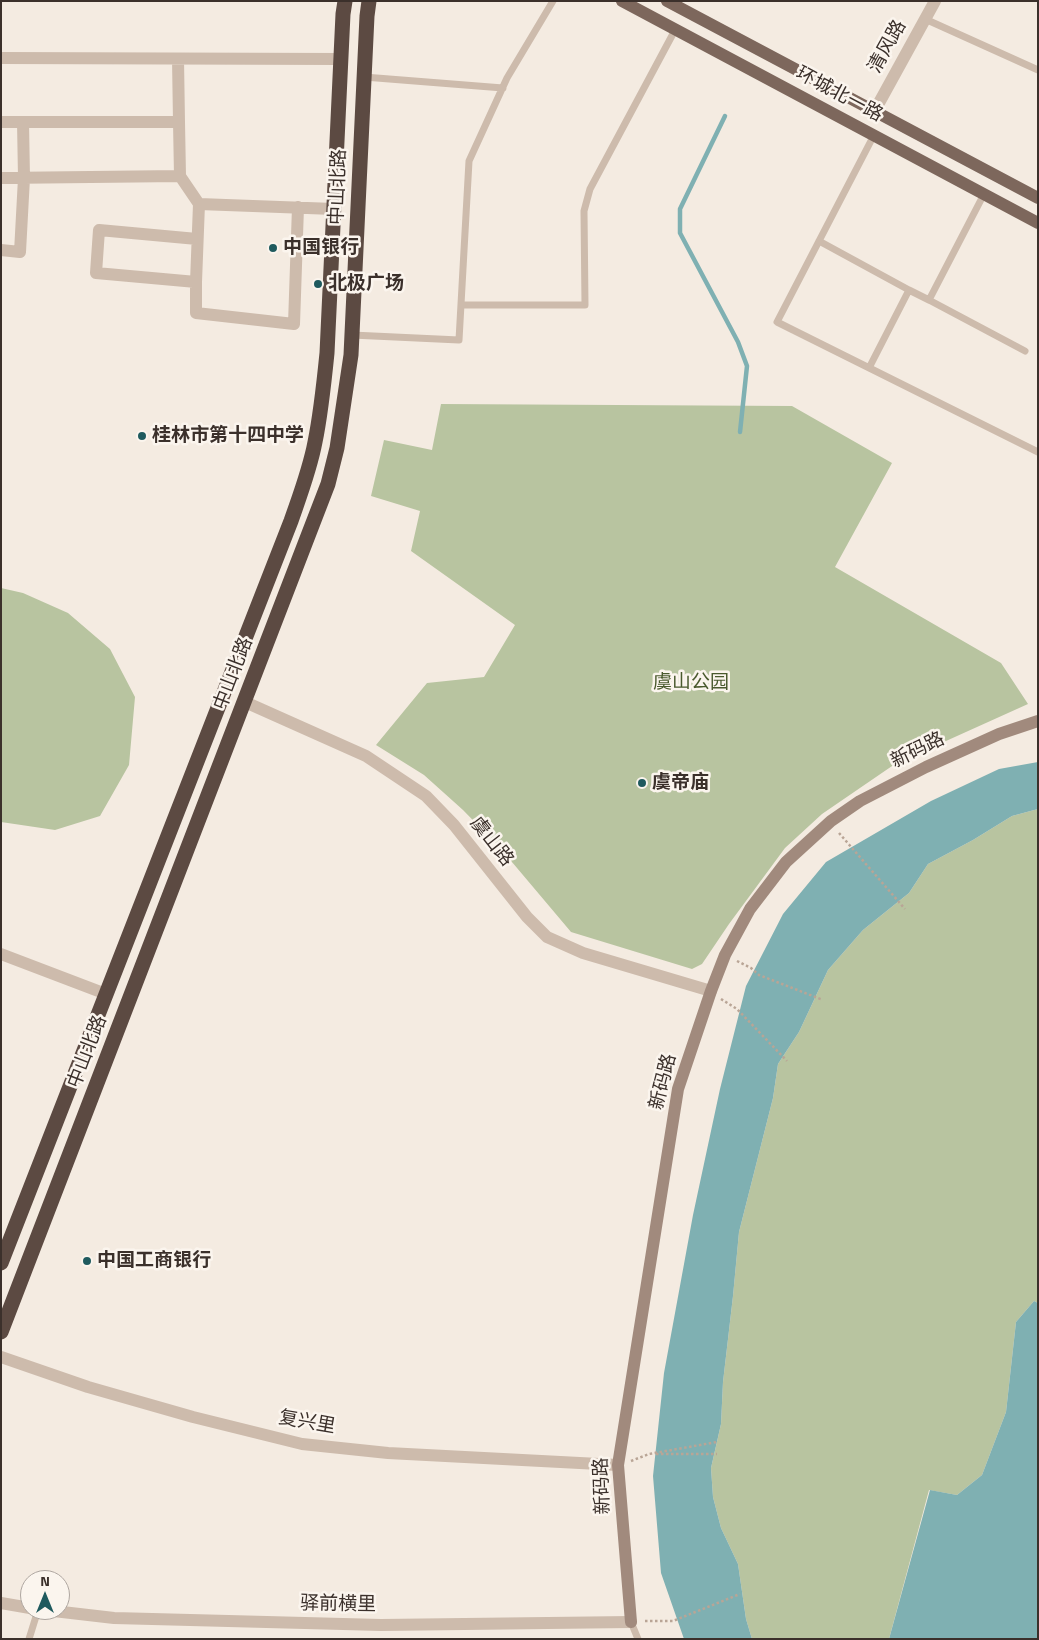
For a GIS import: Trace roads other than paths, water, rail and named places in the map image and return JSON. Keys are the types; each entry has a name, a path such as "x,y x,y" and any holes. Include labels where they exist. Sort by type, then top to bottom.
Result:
{"highway":[{"name":"中山北路","path":"1,1263 291,521 306,478 315,444 322,404 330,305 345,1"},
{"name":"中山北路","path":"1,1332 328,484 338,438 351,355 369,1"}],"main road":[{"name":"环城北一路","path":"622,1 1038,223"},
{"name":"环城北一路","path":"667,1 1038,198"}],"street":[{"name":"清风路","path":"874,112 935,1"},
{"path":"1,58 341,60"},
{"path":"178,59 180,176 199,204 196,313 294,324 298,207"},
{"path":"1,122 180,122"},
{"path":"1,250 20,252 24,178 23,122"},
{"path":"1,178 180,176"},
{"path":"199,204 334,209"},
{"path":"196,282 96,273 99,230 197,239"},
{"name":"虞山路","path":"245,702 366,756 426,796 454,825 527,917 547,937 583,953 710,991"},
{"name":"新码路","path":"631,1622 618,1465 678,1089 710,991 725,955 750,909 786,862 831,821 860,801 926,767 998,734 1038,720"},
{"path":"1,954 106,994"},
{"name":"复兴里","path":"1,1357 88,1387 193,1417 302,1444 388,1453 618,1465"},
{"path":"1,1603 20,1606"},
{"name":"驿前横里","path":"70,1613 114,1618 380,1625 631,1622"}],"lane":[{"path":"352,335 460,340 468,161 503,88 553,1"},
{"path":"925,19 1038,70"},
{"path":"461,305 585,305 584,211 590,189 675,30"},
{"path":"364,77 503,88"},
{"path":"874,135 777,322 1038,451"},
{"path":"929,300 984,194"},
{"path":"819,241 1025,351"},
{"path":"869,368 909,290"},
{"path":"29,1639 35,1620"},
{"path":"631,1622 638,1639"}],"water":[{"path":"1038,762 1038,809 1012,816 928,864 909,893 863,930 828,970 799,1032 778,1064 773,1098 739,1232 723,1382 721,1424 711,1468 713,1497 721,1528 738,1564 746,1619 752,1639 684,1639 661,1573 653,1476 664,1373 693,1215 720,1089 746,986 783,914 826,862 931,801 999,769"},
{"path":"1034,1301 1038,1303 1038,1639 889,1639 930,1490 957,1495 982,1475 1006,1412 1016,1322"}],"waterway":[{"path":"725,116 680,209 680,233 738,342 747,366 740,432"}],"place":[{"name":"中国银行","path":"273,248"},
{"name":"北极广场","path":"318,284"},
{"name":"桂林市第十四中学","path":"142,436"},
{"name":"虞帝庙","path":"642,783"},
{"name":"中国工商银行","path":"87,1261"}],"park label":[{"name":"虞山公园","path":"691,683"}]}
